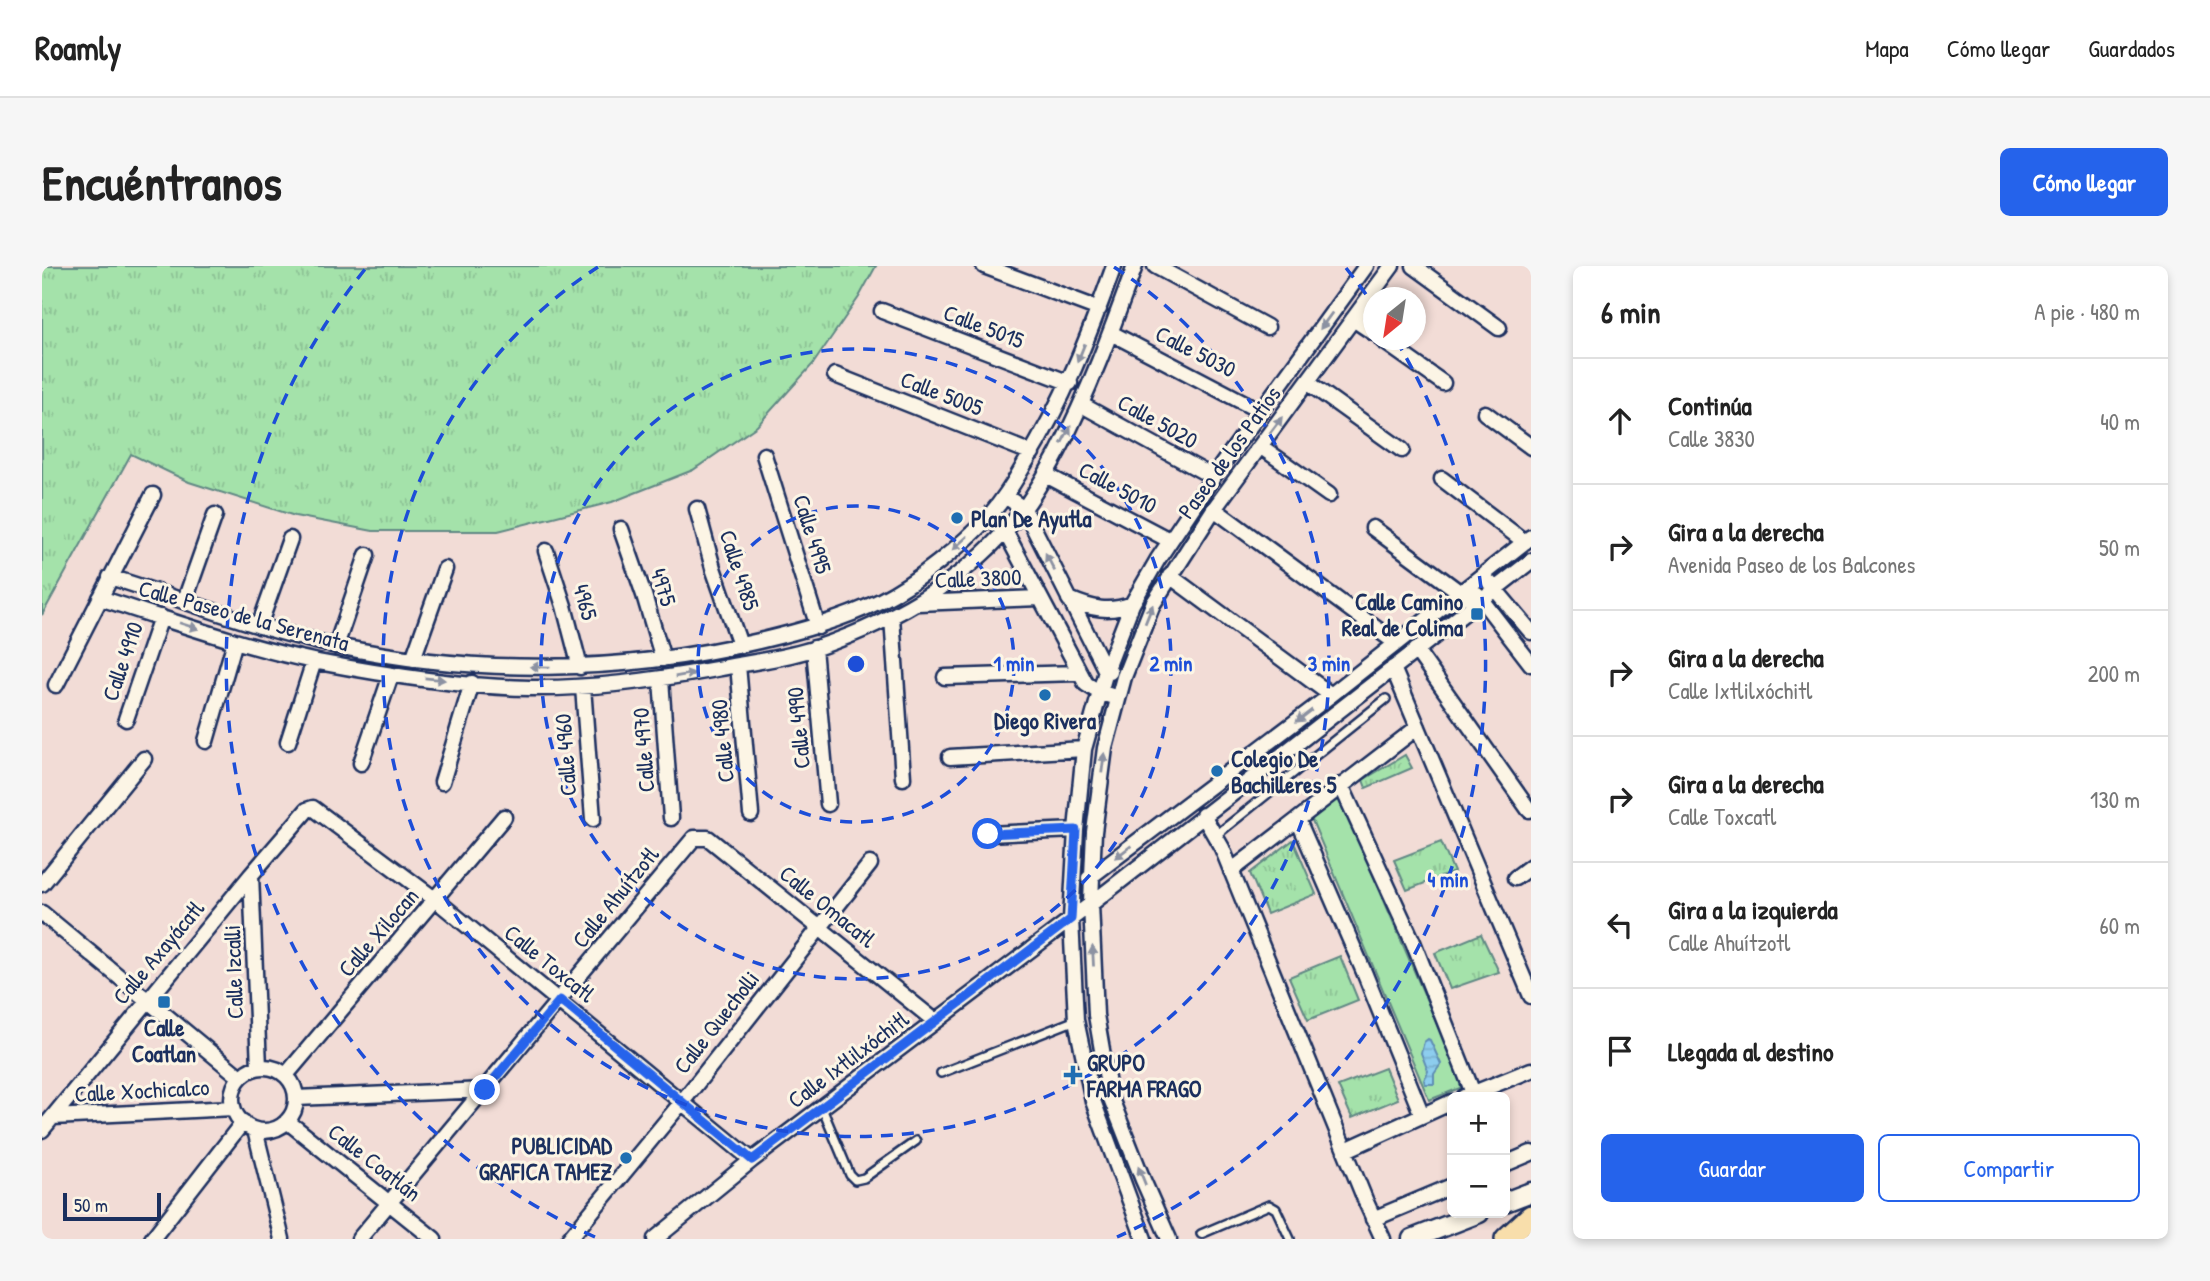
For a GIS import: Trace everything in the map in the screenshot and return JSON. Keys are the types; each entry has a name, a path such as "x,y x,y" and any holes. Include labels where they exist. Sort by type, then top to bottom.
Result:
{"main road":[{"path":"1506,1239 1531,1216"}],"street":[{"path":"984,266 1099,309"},
{"name":"Calle Paseo de la Serenata","path":"105,587 185,600 259,626 336,646 413,659 507,667 580,667 663,659 818,627 880,601 911,582 940,561 988,517 1005,496 1032,453 1070,383 1114,266"},
{"name":"Calle Paseo de la Serenata","path":"105,587 161,617 235,641 314,661 391,675 527,688 583,687 661,679 814,648 892,617 918,603 960,574 1024,509 1046,475 1082,405 1135,266"},
{"path":"1155,266 1267,327"},
{"name":"Paseo de los Patios","path":"1144,1239 1093,1101 1076,1020 1071,919 1084,749 1099,692 1132,604 1169,540 1366,266"},
{"name":"Paseo de los Patios","path":"1168,1239 1110,1096 1096,1015 1091,904 1094,832 1105,748 1124,677 1153,604 1214,509 1392,266"},
{"path":"1414,266 1499,328"},
{"name":"Calle 5015","path":"882,312 1070,383"},
{"path":"1353,319 1363,326"},
{"name":"Calle 5030","path":"1111,333 1260,411"},
{"path":"1396,350 1443,383"},
{"name":"Calle 5005","path":"835,375 1032,453"},
{"path":"1307,382 1402,450"},
{"name":"Calle 5020","path":"1082,405 1213,477"},
{"path":"1485,413 1531,447"},
{"path":"1260,446 1329,495"},
{"name":"Calle 4995","path":"764,455 818,627"},
{"name":"Calle 5010","path":"1046,475 1169,540"},
{"path":"1073,891 1331,695 1528,539 1442,479"},
{"path":"56,685 153,495"},
{"path":"1005,496 1024,509 1106,671 1124,677"},
{"name":"Calle 4985","path":"697,509 713,568 740,645"},
{"path":"1214,509 1396,643"},
{"path":"185,600 215,515"},
{"path":"988,517 1005,531 1088,687 1118,698"},
{"path":"1373,528 1465,588 1531,664"},
{"name":"4975","path":"621,529 663,659"},
{"path":"259,626 290,538"},
{"name":"4965","path":"546,551 580,667"},
{"path":"336,646 367,555"},
{"name":"Calle Ixtlilxóchitl","path":"655,1239 752,1160 1091,904 1531,561"},
{"path":"413,659 445,569"},
{"path":"1482,575 1531,632"},
{"path":"1170,576 1331,695"},
{"name":"Calle 3800","path":"918,603 1039,598"},
{"path":"1069,599 1097,609 1116,609 1132,604"},
{"name":"Calle 4910","path":"126,719 161,617"},
{"path":"892,617 903,778"},
{"path":"205,741 235,641"},
{"name":"Calle 4990","path":"814,648 828,804"},
{"path":"1416,650 1529,810"},
{"path":"288,742 314,661"},
{"name":"Calle 4980","path":"738,665 751,814"},
{"path":"1393,668 1531,996"},
{"path":"945,677 1079,673"},
{"path":"361,763 391,675"},
{"name":"Calle 4970","path":"661,679 671,818"},
{"path":"442,782 472,683"},
{"name":"Calle 4960","path":"583,687 593,819"},
{"path":"1231,871 1418,727"},
{"path":"950,757 1084,749"},
{"path":"42,884 144,759"},
{"path":"1213,785 1223,799"},
{"path":"1341,785 1413,942 1468,1092"},
{"name":"Calle Axayácatl","path":"46,1122 307,810 313,808"},
{"name":"Calle Toxcatl","path":"313,808 436,900 752,1160"},
{"path":"1203,815 1231,871 1383,1239"},
{"name":"Calle Xilocan","path":"286,1075 504,817"},
{"path":"1298,820 1422,1115"},
{"path":"988,834 1076,830"},
{"name":"Calle Omacatl","path":"690,840 699,836 708,838 935,1021"},
{"name":"Calle Ahuítzotl","path":"359,1239 560,1000 690,840"},
{"name":"Calle Quecholli","path":"569,1239 870,864"},
{"path":"1515,878 1531,866"},
{"name":"Calle Izcalli","path":"251,876 260,1067"},
{"path":"42,913 240,1077"},
{"path":"249,1126 270,1130 287,1121 293,1112 296,1098 293,1085 286,1075 271,1068 252,1069 240,1077 232,1094 233,1108 249,1126 282,1239"},
{"path":"1476,1092 1531,1070"},
{"path":"296,1098 485,1090"},
{"path":"1346,1150 1447,1104"},
{"name":"Calle Xochicalco","path":"46,1122 233,1108"},
{"name":"Calle Coatlán","path":"287,1121 434,1239"},
{"path":"152,1239 249,1126"},
{"path":"1510,1162 1531,1153"},
{"path":"1373,1219 1447,1188"},
{"path":"1510,1200 1531,1192"},
{"path":"1412,1239 1466,1218"}],"lane":[{"path":"1215,836 1386,699"},
{"path":"941,1073 1076,1020"},
{"path":"822,1108 850,1175 856,1180 864,1178 916,1141"},
{"path":"1201,1234 1269,1205 1276,1209 1290,1239"}],"green space":[{"path":"42,266 876,266 859,297 813,364 757,426 693,470 612,502 498,531 373,531 295,516 189,482 131,454 42,615"},
{"path":"1405,755 1412,768 1366,788 1363,780"},
{"path":"1339,795 1462,1083 1460,1088 1429,1100 1311,818"},
{"path":"1293,840 1316,894 1267,914 1250,873"},
{"path":"1441,842 1454,872 1407,890 1394,860"},
{"path":"1481,934 1499,972 1450,989 1435,953"},
{"path":"1340,956 1358,1000 1308,1020 1289,977"},
{"path":"1385,1068 1398,1099 1352,1118 1338,1086"}],"water":[{"path":"1428,1039 1441,1064 1434,1074 1434,1084 1425,1084 1424,1080 1428,1071 1421,1053 1424,1042"}],"place":[{"name":"Plan De Ayutla","path":"957,518"},
{"name":"Calle Camino Real de Colima","path":"1477,614"},
{"name":"Diego Rivera","path":"1045,695"},
{"name":"Colegio De Bachilleres 5","path":"1217,771"},
{"name":"Calle Coatlan","path":"164,1002"},
{"name":"GRUPO FARMA FRAGO","path":"1073,1075"},
{"name":"PUBLICIDAD GRAFICA TAMEZ","path":"626,1158"}],"route":[{"path":"485,1090 560,1000 752,1160 1071,919 1076,830 988,834"}]}
